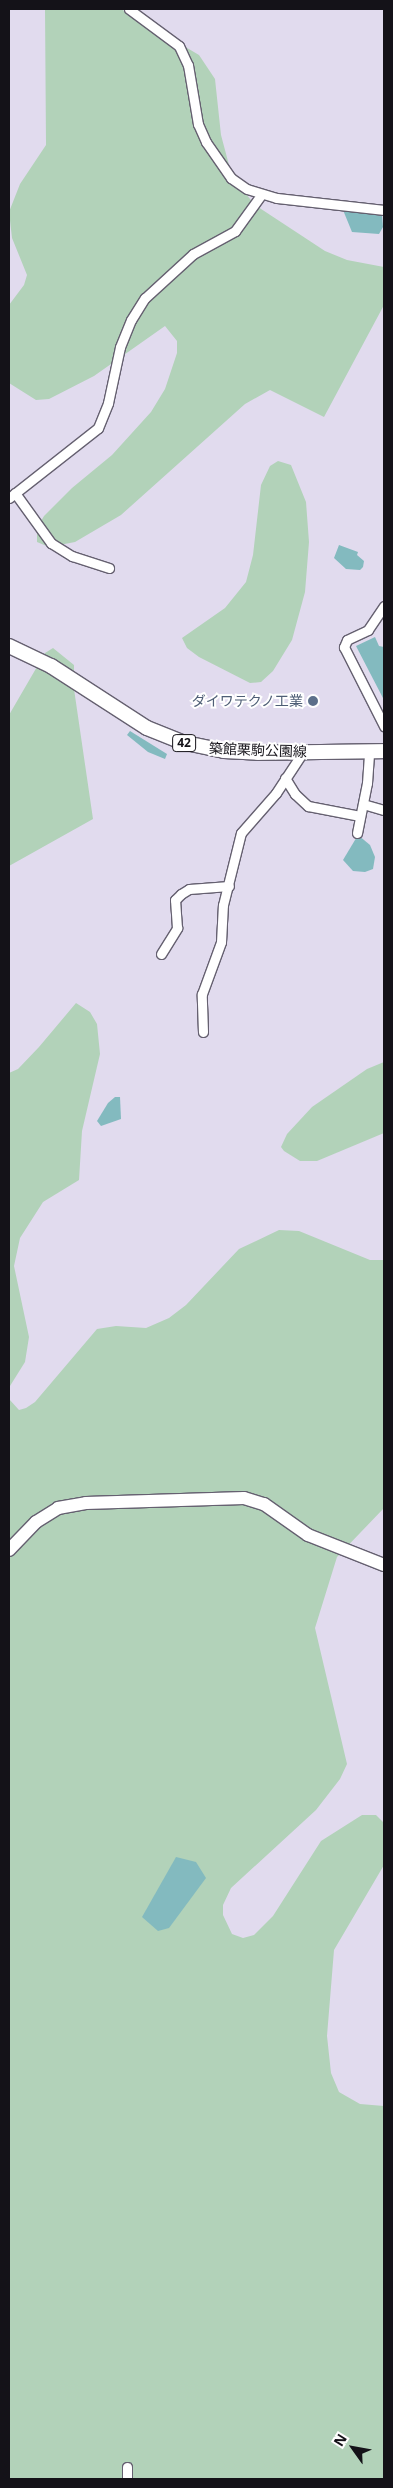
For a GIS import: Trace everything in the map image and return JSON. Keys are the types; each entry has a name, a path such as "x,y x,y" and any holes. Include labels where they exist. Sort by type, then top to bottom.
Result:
{"main road":[{"name":"築館栗駒公園線","path":"9,646 52,666 147,728 181,742 224,751 384,751"}],"street":[{"path":"128,9 179,46 188,64 198,124 206,142 232,178 260,195 384,210"},
{"path":"109,568 72,556 51,543 12,496 98,428 108,403 120,347 145,298 193,254 210,242 235,231 260,195"},
{"path":"384,606 368,630 347,640 344,647 384,726"},
{"path":"357,833 363,804 369,751"},
{"path":"203,1032 202,994 221,942 223,905 241,833 285,778 303,752"},
{"path":"285,778 295,794 308,806 360,816"},
{"path":"363,804 384,810"},
{"path":"161,954 177,928 175,900 181,894 189,889 229,886"},
{"path":"9,1550 36,1522 58,1508 86,1503 244,1498 264,1504 308,1535 384,1565"},
{"path":"127,2467 127,2479"}],"shaded area":[{"path":"45,9 121,9 199,55 215,79 221,135 229,165 241,188 255,205 325,251 347,260 384,267 384,305 324,417 270,390 245,404 121,515 75,542 49,547 37,542 37,528 44,516 72,488 112,455 151,412 165,389 177,353 177,341 165,326 94,376 49,399 36,400 9,383 9,305 24,285 27,275 12,238 9,212 20,184 46,145"},
{"path":"343,210 382,215 383,227 379,234 352,232"},
{"path":"278,461 291,465 306,502 309,542 305,592 292,640 273,671 261,682 250,683 199,657 187,648 182,638 225,608 246,582 253,555 261,485 270,466"},
{"path":"339,545 358,552 357,555 364,561 363,567 360,570 346,569 334,558"},
{"path":"375,637 379,646 384,647 384,700 356,646"},
{"path":"53,648 74,665 74,689 93,819 9,866 9,715 45,653"},
{"path":"130,731 167,754 165,759 148,752 127,735"},
{"path":"358,835 370,845 375,857 373,869 365,872 353,871 343,860"},
{"path":"76,1003 90,1012 97,1024 100,1054 82,1131 79,1180 43,1202 20,1238 14,1266 29,1337 25,1362 10,1386 9,1394 9,1073 18,1069"},
{"path":"384,1062 384,1133 317,1161 300,1161 284,1151 281,1147 287,1134 312,1107 367,1069"},
{"path":"115,1097 120,1097 121,1119 101,1126 97,1121 108,1103"},
{"path":"279,1230 299,1231 370,1260 384,1260 384,1508 337,1557 315,1628 347,1764 340,1779 316,1810 231,1888 223,1905 223,1915 232,1934 243,1938 254,1935 273,1916 321,1841 362,1815 376,1815 384,1823 384,1865 334,1950 327,2036 331,2073 339,2092 360,2104 384,2106 384,2479 9,2479 9,1399 19,1410 26,1408 35,1402 97,1329 116,1326 146,1328 169,1318 186,1305 239,1249"},
{"path":"176,1857 196,1862 206,1878 169,1928 158,1931 142,1917"}],"place":[{"name":"ダイワテクノ工業","path":"313,701"}]}
